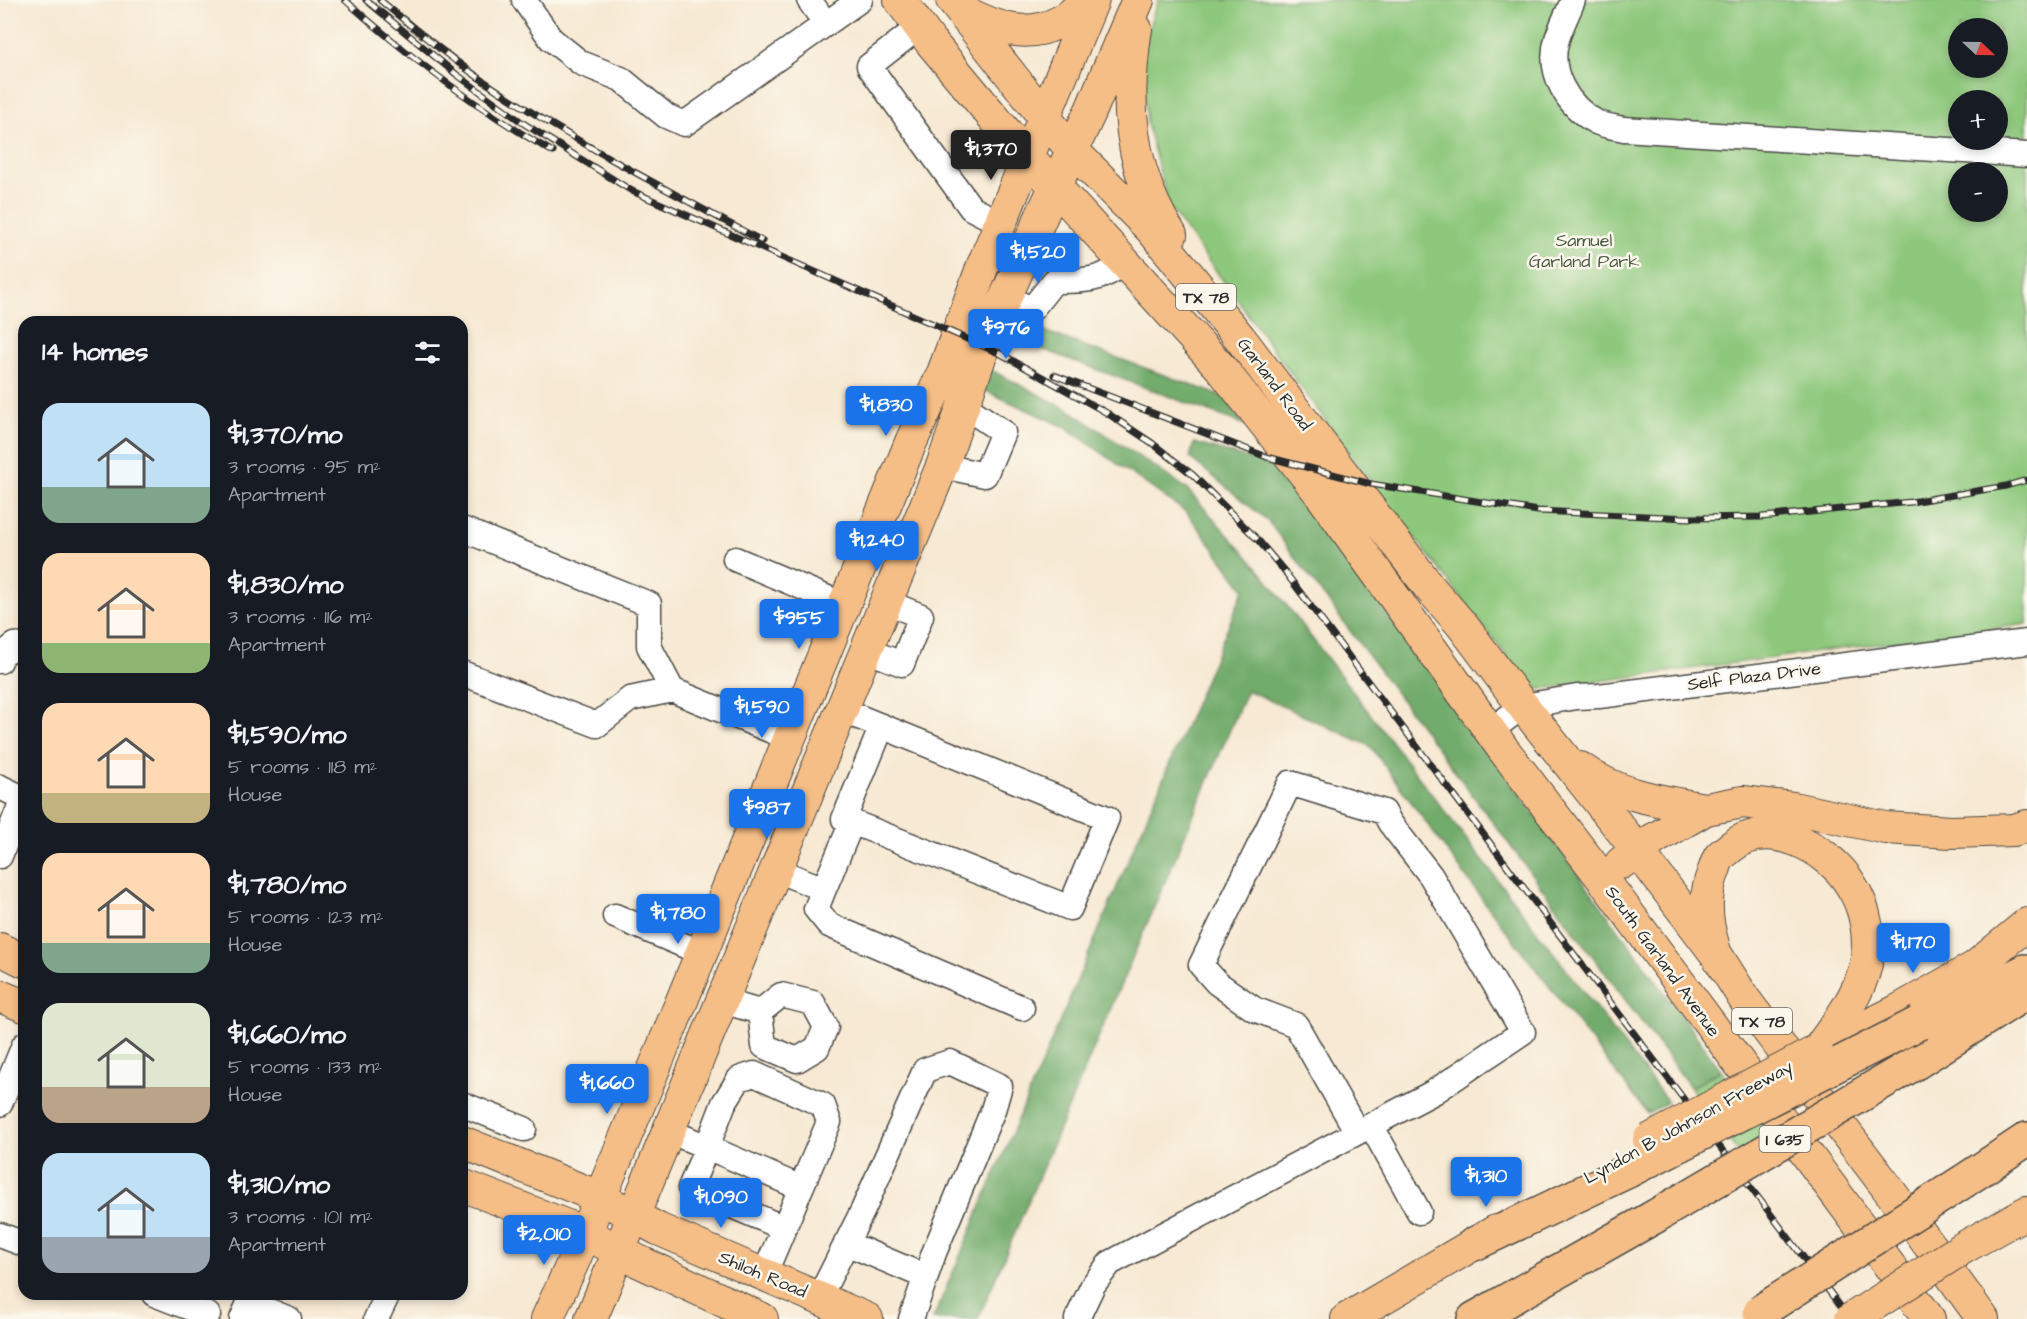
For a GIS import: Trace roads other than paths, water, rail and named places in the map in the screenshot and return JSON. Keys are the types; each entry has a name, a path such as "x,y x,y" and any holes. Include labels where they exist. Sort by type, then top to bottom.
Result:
{"highway":[{"path":"1474,1244 1628,1171 2027,970"},
{"name":"I 635","path":"1474,1319 1654,1217 1917,1062 2027,992"},
{"path":"1754,1316 2027,1139"}],"main road":[{"name":"Garland Road","path":"900,0 919,27 1027,157 1221,368 1319,492 1496,740"},
{"path":"955,4 988,24 1012,31 1038,29 1062,21 1087,0"},
{"path":"547,1319 702,953 911,442 943,373 1000,223 1093,0"},
{"path":"591,1319 942,466 984,346 1138,0"},
{"path":"1144,0 1135,34 1131,78 1131,117 1140,168 1156,212 1240,338"},
{"name":"Garland Road","path":"955,4 1072,150 1151,229 1240,338 1560,753"},
{"path":"848,596 886,602"},
{"name":"South Garland Avenue","path":"1496,740 1602,878 1929,1319"},
{"path":"1560,753 1596,780 1634,796 1706,809 1743,802 1793,808 1886,828 1951,832 2014,830 2027,826"},
{"name":"TX 78","path":"1560,753 1716,954 1746,999 1983,1319"},
{"path":"1602,878 1638,851 1706,809"},
{"path":"1716,954 1706,923 1707,887 1720,856 1741,839 1772,834 1807,844 1830,859 1851,884 1862,907 1868,934 1865,965 1853,995 1838,1022 1817,1051"},
{"path":"741,856 776,870"},
{"name":"Lyndon B Johnson Freeway","path":"1347,1319 1650,1140 1897,1011 1975,967 2027,924"},
{"path":"0,949 18,958"},
{"path":"0,996 18,1004"},
{"name":"Shiloh Road","path":"468,1144 599,1197 658,1229 867,1319"},
{"path":"468,1187 585,1233 638,1262 762,1319"},
{"path":"1851,1319 1964,1248 2027,1212"},
{"path":"1995,1230 2027,1234"}],"street":[{"path":"524,0 551,39 581,63 621,79 666,116 684,124 860,0"},
{"path":"809,0 826,24"},
{"path":"1573,0 1556,41 1555,66 1559,85 1581,112 1598,123 1624,129 2027,155"},
{"path":"919,27 869,66 972,208 1000,223"},
{"path":"1005,297 1032,309 1054,281 1089,280 1111,274 1123,263"},
{"path":"942,466 985,475 1003,432 963,405"},
{"path":"468,530 649,604 649,646 672,690"},
{"path":"735,559 848,596"},
{"name":"Self Plaza Drive","path":"1496,740 1523,706 1577,697 2027,642"},
{"path":"0,661 2,655 15,645 18,646"},
{"path":"468,675 597,725 630,699 672,690 789,738"},
{"path":"841,711 882,726 1107,818 1070,908 844,819 882,726"},
{"path":"1077,1319 1093,1285 1110,1263 1364,1129 1434,1092 1523,1032 1431,876 1390,824 1384,812 1290,783 1201,965 1217,983 1254,1009 1296,1025 1364,1129 1419,1212"},
{"path":"0,787 18,794"},
{"path":"0,856 18,812"},
{"path":"852,822 816,909 829,925 1022,1008"},
{"path":"776,870 824,889"},
{"path":"615,916 702,953"},
{"path":"722,1001 760,1012"},
{"path":"819,1298 863,1209 925,1070 950,1062 1000,1086 993,1110 911,1319"},
{"path":"764,1275 784,1228 801,1188 829,1122 823,1105 754,1074 740,1079 724,1103 690,1188 784,1228"},
{"path":"0,1104 18,1075"},
{"path":"468,1106 525,1129"},
{"path":"669,1131 801,1188"},
{"path":"0,1235 18,1242"},
{"path":"846,1243 926,1277"},
{"path":"169,1300 208,1315"},
{"path":"376,1319 385,1300"},
{"path":"248,1305 289,1319"}],"railway":[{"path":"345,0 445,82 498,119 553,152"},
{"path":"366,0 456,74 523,123 632,191 1001,354 1107,413 1152,443 1193,475 1258,540 1285,572 1850,1319"},
{"path":"380,0 484,82 564,132 762,241"},
{"path":"1054,375 1267,457 1371,484 1538,511 1688,518 1762,517 1911,502 2006,486 2027,480"}],"park label":[{"name":"Samuel Garland Park","path":"1584,250"}]}
